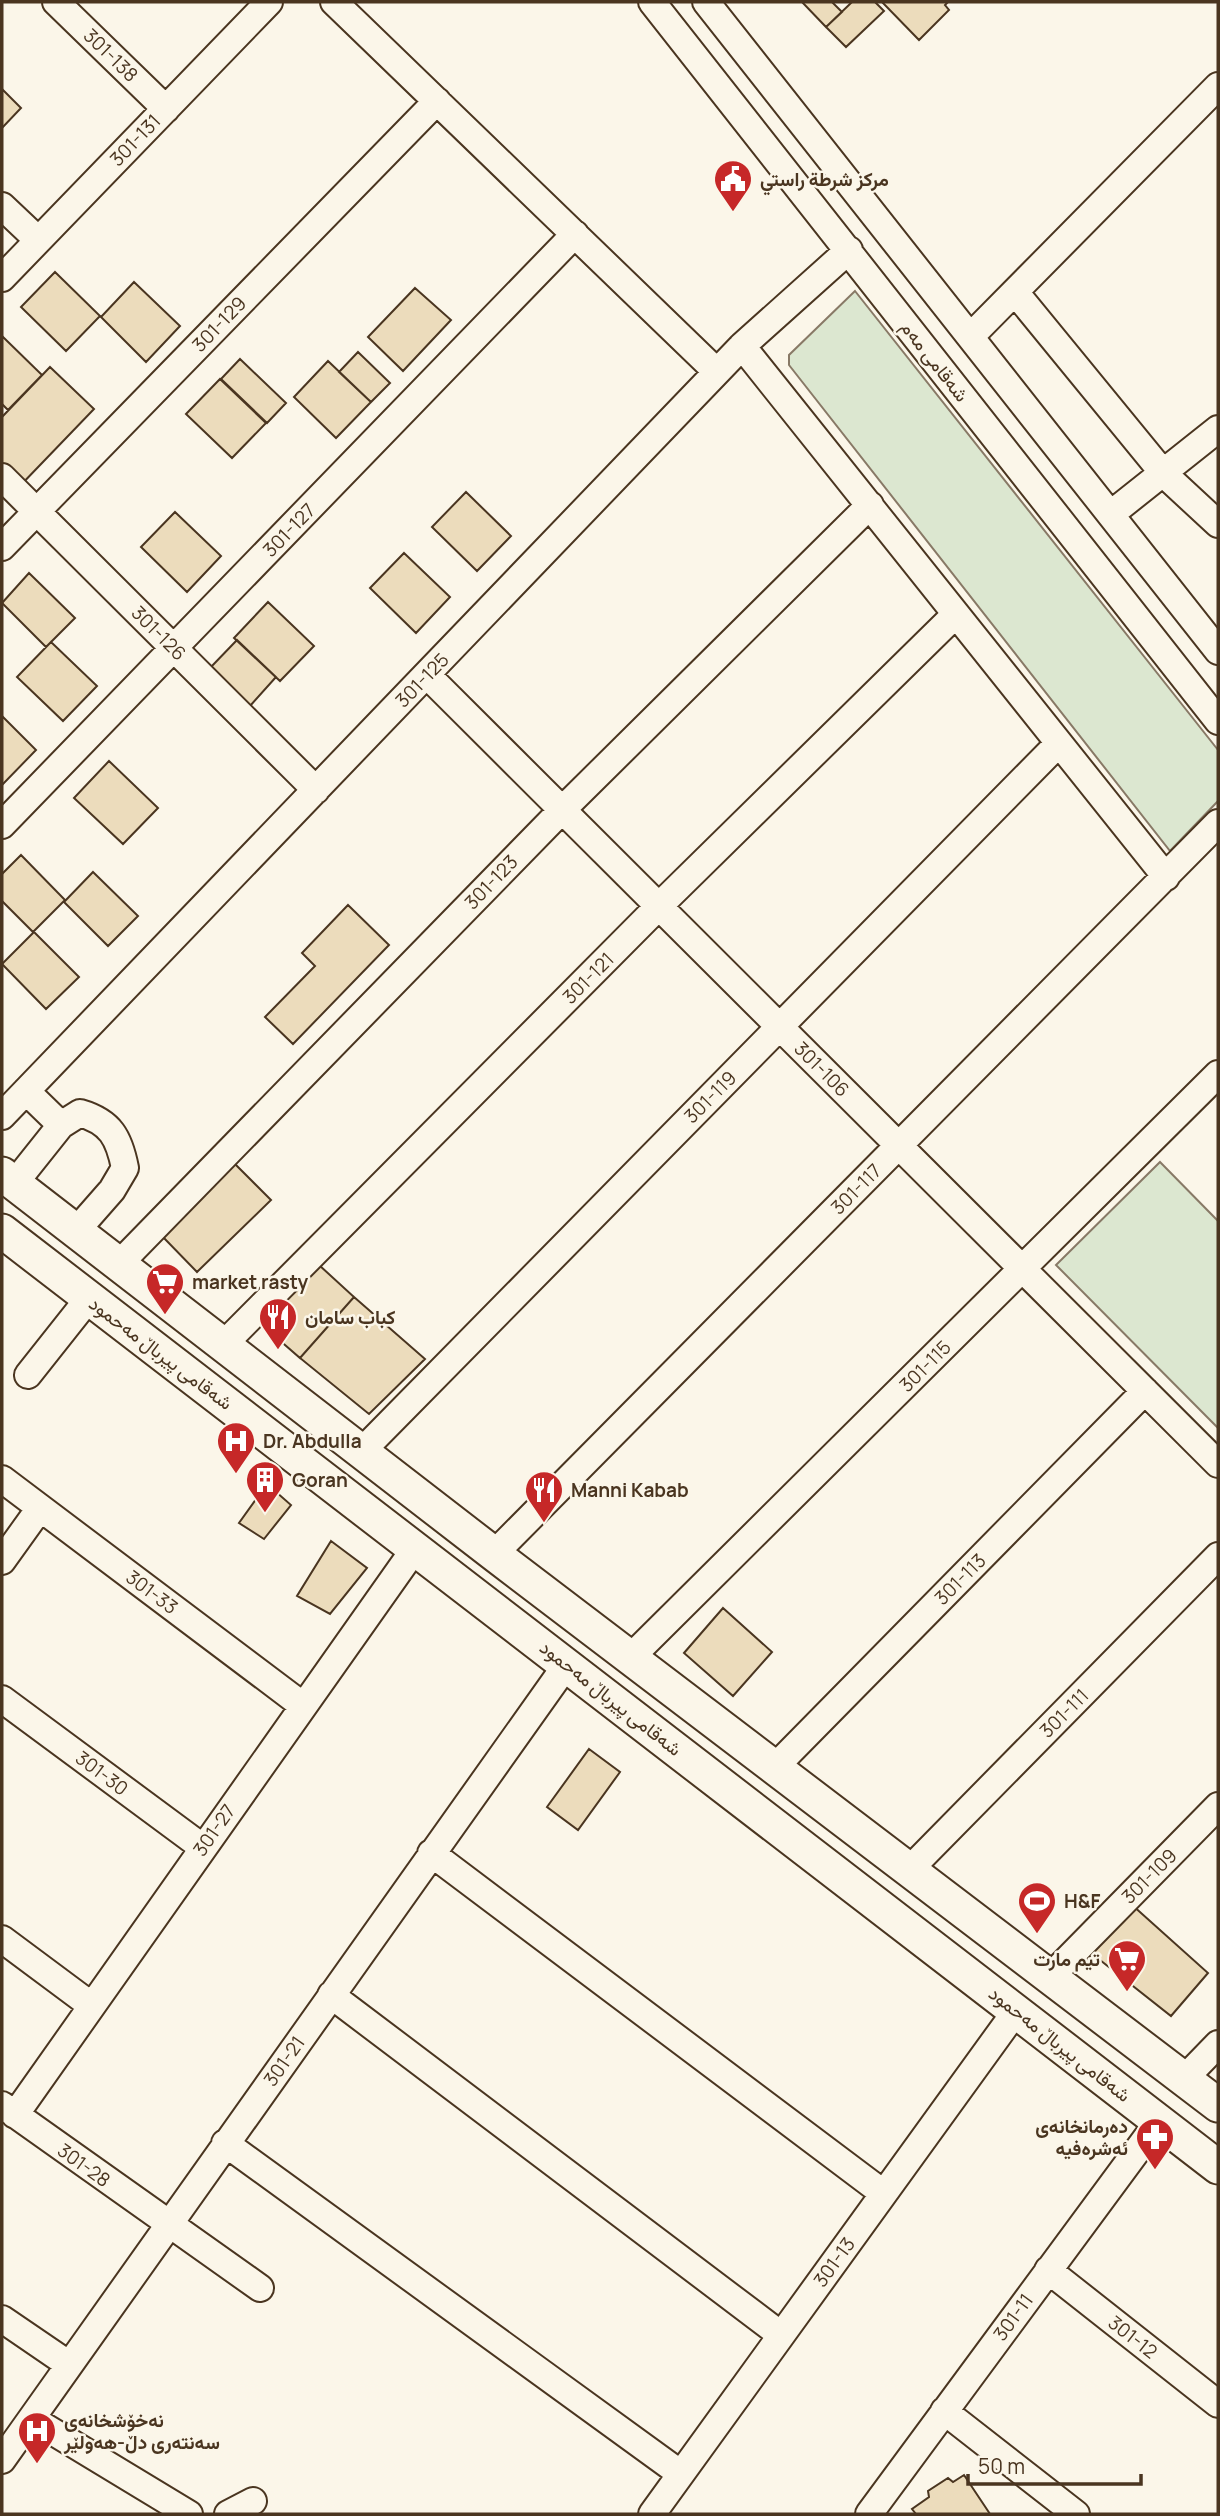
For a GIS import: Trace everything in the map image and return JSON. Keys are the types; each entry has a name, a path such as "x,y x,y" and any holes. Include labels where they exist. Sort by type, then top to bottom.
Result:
{"main road":[{"path":"8,1179 494,1554 1218,2105"},
{"name":"شەقامی پیرباڵ مەحمود","path":"2,1231 416,1547 1218,2167"},
{"path":"146,1341 173,1306"}],"street":[{"name":"301-138","path":"56,2 166,109"},
{"name":"301-131","path":"2,278 269,2"},
{"path":"334,2 717,372"},
{"name":"شەقامی مەم","path":"652,2 1218,721"},
{"path":"706,2 972,335 1218,651"},
{"path":"972,335 1218,86"},
{"name":"301-129","path":"2,547 437,101"},
{"path":"2,206 38,240"},
{"name":"301-127","path":"2,825 575,234"},
{"name":"301-125","path":"2,1116 742,346 849,250"},
{"path":"1015,292 1164,474 1218,524"},
{"path":"742,346 1166,877"},
{"path":"1111,514 1218,429"},
{"name":"301-126","path":"2,477 316,790"},
{"name":"301-123","path":"119,1264 562,810 870,506"},
{"path":"1149,633 1182,605"},
{"name":"301-121","path":"223,1345 659,906 956,614"},
{"name":"301-106","path":"427,675 1218,1464"},
{"name":"301-119","path":"361,1452 1059,743"},
{"name":"301-117","path":"494,1554 1218,823"},
{"name":"301-115","path":"630,1658 1218,1074"},
{"path":"26,1091 61,1125"},
{"path":"8,1179 61,1125 80,1113 99,1118 121,1146 125,1168 112,1190 76,1231"},
{"path":"28,1375 89,1297"},
{"name":"301-113","path":"775,1768 1145,1391"},
{"name":"301-33","path":"2,1479 302,1705"},
{"path":"2,1561 40,1508"},
{"name":"301-27","path":"8,2110 92,2006 416,1547"},
{"name":"301-111","path":"909,1870 1218,1556"},
{"name":"301-21","path":"2,2460 567,1664"},
{"name":"301-30","path":"6,1710 202,1847"},
{"name":"301-109","path":"1050,1977 1218,1806"},
{"path":"431,1853 883,2193"},
{"path":"2,1939 92,2006"},
{"path":"331,1995 781,2335"},
{"name":"301-13","path":"652,2514 1016,2011"},
{"path":"1184,2078 1218,2044"},
{"name":"301-28","path":"8,2110 167,2225 260,2288"},
{"name":"301-11","path":"869,2514 1159,2121"},
{"path":"225,2143 681,2474"},
{"name":"301-12","path":"1048,2270 1218,2404"},
{"path":"2,2319 68,2364"},
{"path":"944,2410 1076,2514"},
{"path":"32,2419 189,2514"},
{"path":"228,2514 253,2501"}],"green space":[{"path":"855,291 1218,750 1218,801 1170,851 789,365 789,355"},
{"path":"1160,1162 1218,1221 1218,1428 1056,1265"}],"building":[{"path":"802,2 832,2 842,12 826,27"},
{"path":"852,2 875,2 884,11 846,47 826,27"},
{"path":"882,2 948,2 945,5 949,10 919,40"},
{"path":"2,89 21,108 2,128"},
{"path":"55,272 100,316 66,351 21,307"},
{"path":"134,282 180,326 146,362 101,317"},
{"path":"415,288 451,320 403,371 368,337"},
{"path":"2,336 42,375 8,410 2,404"},
{"path":"358,352 390,383 371,402 339,372"},
{"path":"240,359 286,403 267,423 221,379"},
{"path":"328,361 371,402 336,438 294,397"},
{"path":"50,367 94,409 16,490 2,476 2,417"},
{"path":"220,379 266,423 232,458 186,414"},
{"path":"466,492 511,536 477,571 432,527"},
{"path":"175,512 221,556 187,592 141,547"},
{"path":"404,553 450,597 416,633 370,588"},
{"path":"29,573 75,618 46,647 2,603"},
{"path":"268,602 314,646 280,681 234,638"},
{"path":"237,640 276,677 250,706 210,668"},
{"path":"51,642 97,686 63,721 17,677"},
{"path":"2,716 36,750 2,785"},
{"path":"109,761 158,808 123,844 74,798"},
{"path":"21,855 65,900 33,932 2,901 2,874"},
{"path":"93,872 138,916 108,946 64,902"},
{"path":"348,905 389,945 293,1044 265,1017 315,966 302,953"},
{"path":"34,932 79,977 46,1009 2,964"},
{"path":"234,1163 271,1200 197,1272 161,1235"},
{"path":"319,1265 354,1297 300,1358 262,1325"},
{"path":"354,1297 425,1359 369,1414 300,1358"},
{"name":"Goran","path":"267,1484 291,1505 264,1539 239,1523"},
{"path":"331,1541 367,1568 330,1614 297,1596"},
{"path":"723,1608 772,1652 733,1696 684,1653"},
{"path":"589,1749 620,1772 578,1830 547,1807"},
{"path":"1131,1904 1208,1973 1171,2016 1086,1949"},
{"path":"964,2475 990,2514 916,2514 912,2509 929,2497 928,2491 948,2478 953,2482"}],"place":[{"name":"مركز شرطة راستي","path":"733,213"},
{"name":"market rasty","path":"165,1316"},
{"name":"کباب سامان","path":"278,1351"},
{"name":"Dr. Abdulla","path":"236,1475"},
{"name":"Goran","path":"265,1514"},
{"name":"Manni Kabab","path":"544,1524"},
{"name":"H&F","path":"1037,1935"},
{"name":"تیم مارت","path":"1127,1993"},
{"name":"دەرمانخانەی ئەشرەفیە","path":"1155,2171"},
{"name":"نەخۆشخانەی سەنتەری دڵ-هەولێر","path":"37,2465"}]}
